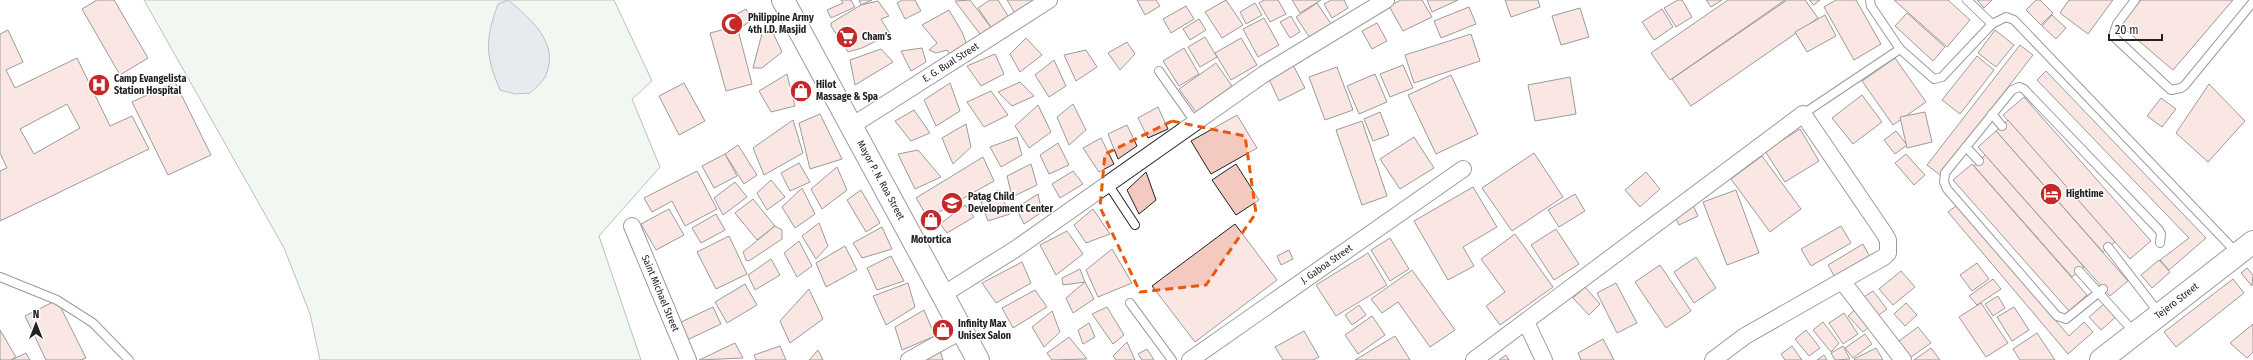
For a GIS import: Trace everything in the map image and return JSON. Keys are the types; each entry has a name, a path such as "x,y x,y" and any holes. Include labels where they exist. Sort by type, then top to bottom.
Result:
{"main road":[{"name":"Mayor P. N. Roa Street","path":"783,0 853,125 978,360"},
{"name":"Tejero Street","path":"2101,360 2246,248"}],"street":[{"name":"E. G. Bual Street","path":"853,125 1049,0"},
{"path":"944,294 1017,248 1264,74 1386,0"},
{"path":"1474,360 1803,114 1888,240 1888,253 1884,257 1745,336 1713,360"},
{"name":"J. Gaboa Street","path":"1190,360 1463,169"},
{"name":"Saint Michael Street","path":"632,226 688,360"},
{"path":"1842,281 1903,360"},
{"path":"1526,322 1544,360"},
{"path":"909,360 963,330"}],"lane":[{"path":"1870,0 1871,6 1900,49 1934,79 1938,79 1992,24 2006,17 2014,20 2246,248"},
{"path":"1967,0 1992,24"},
{"path":"2135,0 2116,24 2113,36 2171,90 2176,90 2185,85 2253,2"},
{"path":"1803,114 1900,49"},
{"path":"1159,71 1195,122"},
{"path":"2101,291 2066,319 2057,316 1947,189 1944,182 1945,173 2012,90 2018,87 2024,89 2159,230 2161,234 2160,243"},
{"path":"1992,114 2002,126"},
{"path":"1966,147 1979,161"},
{"path":"1108,184 1135,225"},
{"path":"2108,247 2160,315"},
{"path":"2079,271 2101,291 2135,333"},
{"path":"0,277 57,300 93,323 129,360"},
{"path":"1130,303 1172,360"}],"highlighted area":[{"path":"1172,121 1245,136 1256,213 1206,285 1140,292 1100,207 1105,154"}],"green space":[{"path":"144,0 614,0 652,81 632,99 660,167 599,236 641,360 320,360 310,314 284,248"}],"shaded area":[{"path":"508,0 526,15 541,33 549,54 549,65 545,77 530,93 515,94 500,90 489,57 489,38 498,4"}],"building":[{"path":"97,0 114,0 148,58 120,75 82,9"},
{"path":"841,0 851,0 855,7 831,18 827,10 843,3"},
{"path":"859,0 872,0 861,5"},
{"path":"902,0 915,0 921,11 905,19 897,3"},
{"path":"970,0 993,30 983,38 955,1"},
{"path":"990,0 998,0 1010,19 993,30 978,8"},
{"path":"1007,0 1040,0 1016,15"},
{"path":"1137,0 1156,0 1160,6 1145,15"},
{"path":"1226,0 1243,25 1222,38 1205,12"},
{"path":"1264,0 1278,0 1286,14 1270,22 1259,3"},
{"path":"1292,0 1321,0 1300,13"},
{"path":"1331,0 1344,0 1348,8 1332,18 1324,4"},
{"path":"1401,0 1422,0 1432,17 1403,31 1389,6"},
{"path":"1427,0 1458,0 1432,12"},
{"path":"1505,0 1538,0 1540,7 1511,17"},
{"path":"1678,0 1682,0 1692,17 1676,27 1664,8"},
{"path":"1706,0 1722,0 1711,7"},
{"path":"1728,0 1785,0 1670,80 1651,53"},
{"path":"1787,0 1805,0 1818,18 1691,106 1672,79"},
{"path":"1809,0 1820,0 1814,5"},
{"path":"1836,0 1856,0 1881,44 1854,60 1824,7"},
{"path":"1894,0 1948,0 1970,20 1947,47"},
{"path":"1977,0 1992,0 1984,8"},
{"path":"2036,0 2040,0 2053,13 2041,25 2026,10"},
{"path":"2069,0 2113,0 2088,34 2060,13"},
{"path":"2141,0 2233,0 2173,70 2120,25"},
{"path":"878,1 889,16 881,19 890,34 862,48 848,52 831,26 831,23 861,5"},
{"path":"1255,3 1262,15 1246,24 1240,12"},
{"path":"1317,3 1331,24 1310,38 1296,17"},
{"path":"1186,6 1194,19 1171,33 1163,19"},
{"path":"1469,7 1476,24 1441,38 1434,21"},
{"path":"1580,8 1589,37 1561,45 1552,16"},
{"path":"746,9 752,20 743,26 737,14"},
{"path":"1662,9 1673,27 1654,40 1642,22"},
{"path":"949,10 962,32 967,45 951,57 947,50 936,53 929,50 937,43 922,25"},
{"path":"1907,13 1945,47 1933,61 1895,26"},
{"path":"1825,15 1836,36 1807,52 1795,32"},
{"path":"2052,15 2066,28 2056,39 2042,26"},
{"path":"1291,16 1300,32 1290,38 1280,22"},
{"path":"766,18 782,52 762,68 753,68"},
{"path":"1264,18 1279,45 1258,57 1243,29"},
{"path":"1199,19 1206,30 1190,40 1183,29"},
{"path":"1377,23 1387,41 1372,49 1362,31"},
{"path":"737,26 752,84 726,91 710,33"},
{"path":"8,30 23,62 6,70 15,88 77,58 110,126 132,116 149,149 0,221 0,171 7,168 0,153 0,34","holes":["67,104 80,128 34,154 20,129"]},
{"path":"1995,30 2014,45 1996,67 1978,53"},
{"path":"1471,34 1480,61 1414,83 1405,55"},
{"path":"1205,37 1217,57 1200,67 1188,47"},
{"path":"1026,38 1042,55 1020,72 1010,54"},
{"path":"1241,38 1257,65 1231,80 1215,53"},
{"path":"1127,42 1135,54 1120,70 1108,53"},
{"path":"2020,45 2033,55 1940,175 1927,165"},
{"path":"922,48 926,62 911,71 901,51"},
{"path":"1184,48 1199,74 1179,86 1163,61"},
{"path":"881,49 893,62 855,85 850,60"},
{"path":"1086,50 1097,67 1076,81 1064,55"},
{"path":"995,54 1004,74 981,86 967,66"},
{"path":"1977,56 1994,70 1960,114 1942,100"},
{"path":"1895,58 1926,102 1893,125 1862,81"},
{"path":"1054,60 1066,86 1049,97 1035,75"},
{"path":"1216,63 1232,86 1196,112 1179,89"},
{"path":"1293,65 1305,88 1279,101 1268,77"},
{"path":"1403,65 1413,88 1390,97 1380,74"},
{"path":"1337,67 1353,110 1325,120 1309,77"},
{"path":"2046,71 2206,238 2169,270 2160,260 2189,238 2037,80"},
{"path":"787,74 795,106 771,112 759,91"},
{"path":"1375,74 1387,102 1359,114 1347,86"},
{"path":"1451,75 1478,134 1436,154 1408,95"},
{"path":"1570,77 1576,114 1535,121 1528,85"},
{"path":"175,82 211,155 168,175 132,102"},
{"path":"1020,82 1034,96 1012,106 998,92"},
{"path":"684,83 705,121 679,135 659,96"},
{"path":"950,83 960,111 936,126 924,100"},
{"path":"2209,84 2245,121 2208,162 2176,133"},
{"path":"991,91 1008,115 984,127 967,102"},
{"path":"1862,95 1882,122 1853,144 1832,118"},
{"path":"2024,97 2151,241 2130,259 2003,115"},
{"path":"2161,98 2176,109 2162,127 2147,116"},
{"path":"1073,104 1086,130 1069,145 1057,117"},
{"path":"1038,105 1051,132 1029,148 1015,126"},
{"path":"1158,107 1168,129 1148,138 1138,118"},
{"path":"914,110 930,133 911,141 895,121"},
{"path":"1380,112 1389,135 1373,141 1364,119"},
{"path":"1925,112 1932,142 1907,148 1900,117"},
{"path":"820,114 842,159 810,169 799,123"},
{"path":"1237,115 1257,148 1211,174 1191,141"},
{"path":"793,120 803,153 764,175 753,148"},
{"path":"2008,120 2115,242 2103,252 1996,131"},
{"path":"1362,121 1387,196 1362,205 1336,130"},
{"path":"966,124 971,147 953,164 942,138"},
{"path":"1127,125 1137,146 1118,159 1108,134"},
{"path":"1800,129 1819,161 1785,182 1765,151"},
{"path":"1896,131 1907,145 1895,154 1884,140"},
{"path":"1996,131 2128,281 2110,296 1978,147"},
{"path":"1017,137 1022,155 1001,167 990,147"},
{"path":"1414,137 1434,168 1400,189 1380,159"},
{"path":"1101,138 1114,164 1099,172 1083,148"},
{"path":"1058,143 1069,165 1049,174 1040,155"},
{"path":"738,145 757,175 744,184 725,154"},
{"path":"918,150 941,177 915,189 898,154"},
{"path":"1534,153 1563,197 1512,231 1482,188"},
{"path":"725,154 737,176 714,188 702,166"},
{"path":"1906,154 1925,175 1914,185 1895,163"},
{"path":"1985,155 2084,267 2072,277 1974,166"},
{"path":"1762,156 1801,209 1770,232 1731,179"},
{"path":"983,157 994,181 928,218 916,198"},
{"path":"799,163 810,182 790,191 781,173"},
{"path":"1031,164 1037,185 1012,197 1007,176"},
{"path":"1236,164 1259,200 1236,215 1212,180"},
{"path":"1972,164 2087,295 2069,311 1953,180"},
{"path":"837,167 847,190 822,209 811,189"},
{"path":"697,171 717,209 685,226 672,201 652,212 644,198"},
{"path":"1073,171 1083,184 1060,198 1052,184"},
{"path":"1146,172 1156,200 1139,214 1127,190"},
{"path":"1646,172 1660,189 1640,207 1625,190"},
{"path":"771,180 785,197 767,210 757,193"},
{"path":"735,182 747,197 723,215 714,198"},
{"path":"1473,187 1497,227 1463,247 1474,266 1448,280 1414,221"},
{"path":"802,188 815,214 795,228 782,207"},
{"path":"861,190 880,223 866,232 847,200"},
{"path":"998,190 1010,214 988,221 981,202"},
{"path":"1736,190 1759,253 1727,265 1703,202"},
{"path":"1038,194 1042,212 1024,224 1016,208"},
{"path":"1575,194 1585,211 1559,227 1548,210"},
{"path":"753,199 775,226 757,240 735,213"},
{"path":"965,205 974,217 947,233 940,224"},
{"path":"1693,205 1698,216 1679,225 1674,214"},
{"path":"1957,205 2069,336 2084,322 2093,332 2068,354 1948,212"},
{"path":"669,209 684,235 656,250 641,224"},
{"path":"1093,209 1110,234 1086,243 1074,225"},
{"path":"716,214 725,230 701,243 692,228"},
{"path":"819,223 828,246 816,259 802,236"},
{"path":"1235,224 1277,280 1195,342 1152,286"},
{"path":"775,226 782,230 782,239 749,261 746,260 743,252"},
{"path":"1841,226 1851,243 1811,266 1801,249"},
{"path":"882,227 892,249 862,258 853,243"},
{"path":"1556,229 1579,264 1554,280 1531,245"},
{"path":"1067,231 1083,254 1056,275 1040,245"},
{"path":"1515,234 1553,287 1500,325 1486,306 1505,292 1481,259"},
{"path":"729,236 747,274 716,289 697,252"},
{"path":"1390,238 1409,269 1390,281 1371,250"},
{"path":"799,241 812,266 797,277 784,253"},
{"path":"1863,244 1871,259 1836,279 1828,265"},
{"path":"845,246 857,270 826,287 816,263"},
{"path":"1112,249 1132,283 1098,297 1086,270"},
{"path":"1289,250 1293,259 1281,265 1277,256"},
{"path":"1368,253 1387,285 1336,316 1316,285"},
{"path":"891,256 904,281 877,290 867,268"},
{"path":"1696,257 1716,288 1694,303 1674,272"},
{"path":"771,259 780,275 755,290 748,275"},
{"path":"2159,260 2170,272 2152,288 2141,275"},
{"path":"1022,262 1031,283 996,303 982,283"},
{"path":"1977,263 1989,279 1972,291 1960,275"},
{"path":"1660,265 1691,311 1666,328 1635,282"},
{"path":"2247,268 2253,275 2252,286 2241,273"},
{"path":"1080,269 1085,282 1063,285 1062,278"},
{"path":"1412,270 1455,330 1430,347 1398,302 1382,313 1371,299"},
{"path":"1901,271 1915,287 1893,305 1879,289"},
{"path":"1993,279 2001,289 1977,305 1969,296"},
{"path":"2233,279 2244,293 2176,347 2164,332"},
{"path":"1085,282 1094,299 1073,313 1066,298"},
{"path":"908,283 915,307 886,325 873,296"},
{"path":"1616,283 1637,323 1617,333 1597,293"},
{"path":"745,284 757,305 727,323 715,302"},
{"path":"1585,287 1600,304 1589,315 1573,298"},
{"path":"809,289 823,319 790,343 780,321"},
{"path":"1035,290 1047,307 1013,328 1002,308"},
{"path":"1873,291 1887,309 1875,318 1861,299"},
{"path":"1998,296 2005,308 1993,316 1985,304"},
{"path":"57,300 86,358 81,360 46,360 25,316"},
{"path":"1906,303 1917,315 1905,326 1894,314"},
{"path":"1981,303 2008,343 1986,357 1959,317"},
{"path":"2105,303 2117,316 2101,330 2089,317"},
{"path":"1359,305 1366,315 1352,325 1345,315"},
{"path":"713,307 721,324 687,340 679,323"},
{"path":"1107,307 1124,335 1113,344 1092,314"},
{"path":"1858,307 1873,324 1863,332 1848,316"},
{"path":"2014,307 2029,330 2012,341 1997,317"},
{"path":"924,310 935,336 902,350 895,327"},
{"path":"1052,311 1060,332 1044,347 1032,327"},
{"path":"1844,313 1858,334 1843,344 1829,323"},
{"path":"1372,316 1385,335 1358,354 1345,335"},
{"path":"1823,322 1839,343 1831,352 1813,330"},
{"path":"1089,323 1095,337 1083,344 1078,330"},
{"path":"2253,324 2253,352 2247,358 2230,343"},
{"path":"1918,327 1931,343 1911,357 1899,341"},
{"path":"0,330 16,357 11,360 0,360"},
{"path":"1806,330 1820,348 1809,356 1795,339"},
{"path":"1304,331 1319,357 1313,360 1283,360 1275,347"},
{"path":"2037,333 2055,360 2020,360 2013,349"},
{"path":"1865,334 1872,344 1853,358 1845,348"},
{"path":"1395,336 1410,360 1355,360"},
{"path":"1069,337 1087,359 1052,360 1047,353"},
{"path":"1603,339 1614,360 1581,360 1578,353"},
{"path":"1127,342 1135,360 1116,360 1113,356"},
{"path":"735,343 743,358 699,360"},
{"path":"780,346 786,360 756,360 754,355"},
{"path":"1792,346 1802,360 1785,360 1781,354"},
{"path":"1843,346 1850,359 1835,360 1831,353"},
{"path":"1876,348 1883,360 1854,359"},
{"path":"1931,348 1940,360 1914,360"},
{"path":"1147,349 1154,360 1142,360 1138,354"},
{"path":"818,350 823,360 809,360"},
{"path":"940,350 943,360 925,360"},
{"path":"26,353 30,360 11,360"},
{"path":"1506,355 1509,360 1499,360"},
{"path":"1824,355 1827,360 1817,360"}],"place":[{"name":"Philippine Army 4th I.D. Masjid","path":"732,24"},
{"name":"Cham’s","path":"847,37"},
{"name":"Camp Evangelista Station Hospital","path":"99,85"},
{"name":"Hilot Massage & Spa","path":"801,91"},
{"name":"Hightime","path":"2051,194"},
{"name":"Patag Child Development Center","path":"952,203"},
{"name":"Motortica","path":"931,220"},
{"name":"Infinity Max Unisex Salon","path":"943,330"}]}
